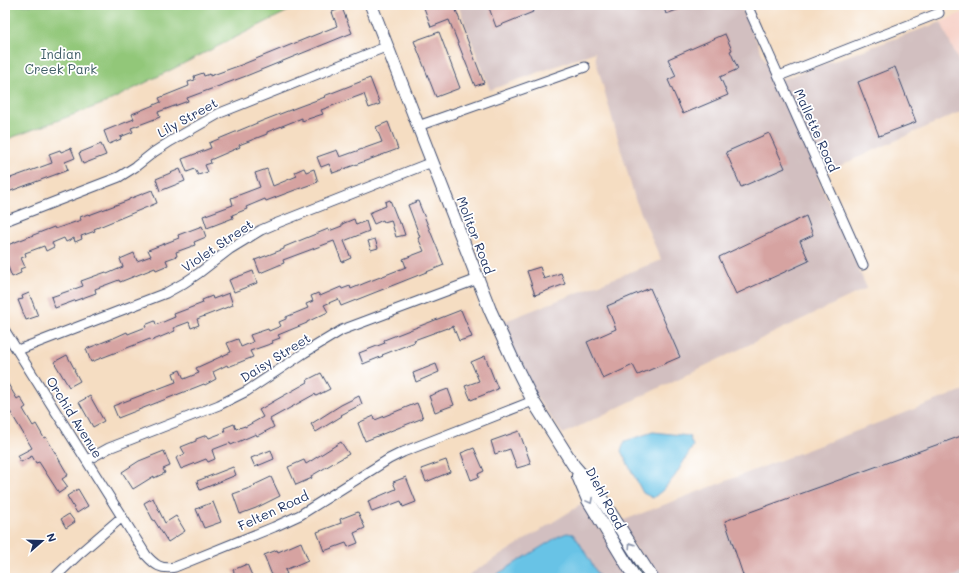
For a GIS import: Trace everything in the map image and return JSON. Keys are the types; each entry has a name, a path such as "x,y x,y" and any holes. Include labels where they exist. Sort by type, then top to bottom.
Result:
{"street":[{"name":"Molitor Road","path":"371,5 503,340 533,401 574,466"},
{"name":"Mallette Road","path":"747,5 863,265"},
{"path":"779,76 939,13"},
{"name":"Lily Street","path":"5,221 119,177 135,167 170,140 220,113 388,46"},
{"path":"418,126 585,67"},
{"name":"Violet Street","path":"18,350 166,292 184,283 235,246 261,230 432,162"},
{"name":"Daisy Street","path":"87,460 109,448 219,405 247,390 342,330 478,279"},
{"name":"Orchid Avenue","path":"5,331 122,517"},
{"name":"Felten Road","path":"122,517 146,555 156,565 169,568 175,567 274,527 300,514 389,459 403,452 533,401"},
{"name":"Diehl Road","path":"574,466 588,500 635,578"},
{"name":"Diehl Road","path":"574,466 596,492 652,578"},
{"path":"54,578 122,517"}],"shaded area":[{"path":"458,5 740,5 775,82 941,22 964,74 964,110 817,176 867,288 563,434 534,394 500,323 661,260 635,199 596,61 595,52 490,90"},
{"path":"964,12 964,74 941,22"},
{"path":"964,390 964,578 656,578 619,522"},
{"path":"585,502 630,578 464,578"}],"green space":[{"name":"Indian Creek Park","path":"5,5 300,5 105,103 5,140"},
{"path":"593,497 647,578 640,578"}],"water":[{"path":"653,432 689,436 693,446 675,476 663,490 653,498 643,493 621,451 625,441"},
{"path":"567,533 573,534 579,542 600,578 491,578 559,536"}],"building":[{"path":"423,5 454,5 484,83 475,86 449,20 431,27"},
{"path":"488,5 530,5 533,12 496,27"},
{"path":"663,5 687,5 688,6 666,14"},
{"path":"342,8 352,33 187,98 188,101 158,112 160,117 131,128 133,132 120,137 121,139 109,144 104,131 134,119 132,114 161,102 159,98 189,86 188,82 195,80 194,76 203,73 204,76 210,74 210,76 337,26 332,12"},
{"path":"439,32 460,88 436,97 414,41"},
{"path":"725,34 732,50 730,51 738,69 720,77 728,95 683,114 668,80 676,76 668,59"},
{"path":"895,67 916,122 879,136 858,82"},
{"path":"370,78 380,104 369,108 364,94 321,110 323,114 302,121 302,118 239,145 240,147 210,160 211,163 205,165 208,172 198,175 195,169 187,172 182,159 211,148 209,143"},
{"path":"388,122 398,149 333,173 329,164 321,167 317,157 337,150 340,157 382,142 376,127"},
{"path":"769,133 785,168 741,187 726,152"},
{"path":"101,144 106,155 83,164 79,153"},
{"path":"71,148 75,158 65,162 68,170 8,192 5,180 52,163 49,154 60,150 61,152"},
{"path":"304,168 306,172 314,169 318,182 266,201 265,199 232,215 233,218 207,228 203,216 233,205 231,198 260,187 255,173 267,169 273,186 297,176 295,172"},
{"path":"180,169 185,181 160,191 156,179"},
{"path":"152,190 157,203 94,229 95,231 81,236 82,239 75,242 74,238 66,242 64,238 52,243 54,247 46,251 44,246 25,253 26,256 21,258 25,267 20,269 21,273 12,277 5,259 5,246 54,227 55,229 81,220 80,217 129,200"},
{"path":"390,200 405,235 396,237 391,220 384,222 383,220 374,224 369,213 386,206 385,202"},
{"path":"418,201 444,265 341,306 338,299 324,305 328,312 307,323 278,335 280,338 272,341 273,343 250,351 253,357 228,367 227,365 213,372 216,379 205,385 204,384 118,418 113,406 176,382 173,373 180,370 184,379 199,373 196,368 231,352 227,343 238,339 241,347 253,342 250,335 268,329 269,331 281,326 279,322 286,319 286,317 308,308 306,304 313,301 311,296 318,293 320,296 341,287 342,289 350,286 351,289 406,267 403,259 424,251 418,238 420,237 408,205"},
{"path":"806,216 813,235 800,241 809,261 736,294 719,257"},
{"path":"354,219 356,225 366,221 369,231 344,241 351,258 342,262 334,241 283,260 284,263 260,273 255,260 284,249 284,247 328,229 329,231 342,226 342,224"},
{"path":"202,226 206,237 194,242 195,245 176,252 177,256 166,260 168,265 156,270 155,268 120,282 119,280 95,289 96,293 55,308 51,297 83,286 81,281 106,272 107,274 123,267 120,259 134,253 137,261 151,256 148,250 179,238 178,235"},
{"path":"375,239 378,248 371,250 368,241"},
{"path":"540,267 544,279 561,273 565,284 535,295 527,271"},
{"path":"253,271 257,283 234,292 229,280"},
{"path":"650,288 680,357 638,375 633,365 603,379 587,342 616,329 607,306"},
{"path":"29,293 38,316 26,320 18,300 23,299 22,296"},
{"path":"229,293 233,305 197,319 199,325 191,328 189,322 173,328 175,331 151,341 150,339 91,362 86,349 127,332 128,334 146,327 145,325 155,321 156,325 175,317 174,314 203,303 202,300 212,296 213,299"},
{"path":"461,310 472,337 459,341 453,326 414,340 415,342 363,364 359,353 385,343 384,340"},
{"path":"67,355 80,381 69,387 54,362"},
{"path":"485,356 498,389 471,400 465,386 479,381 471,362"},
{"path":"436,364 439,372 416,382 413,373"},
{"path":"321,373 330,389 316,396 315,394 270,419 274,427 257,436 256,434 231,445 230,443 212,450 215,459 208,462 206,459 181,469 176,458 185,454 181,447 207,435 209,438 225,432 224,428 234,424 236,429 245,427 263,417 259,410"},
{"path":"5,379 17,399 20,397 26,407 23,409 33,426 36,424 44,438 46,437 68,475 62,479 68,487 59,493 39,462 36,463 32,456 21,462 17,456 32,448 5,403"},
{"path":"448,389 454,405 435,412 429,396"},
{"path":"90,396 104,421 93,427 79,402"},
{"path":"359,396 362,404 341,415 342,416 316,432 311,424 341,405"},
{"path":"417,403 423,418 365,441 358,423 374,416 375,420"},
{"path":"519,431 531,464 517,468 510,449 495,454 491,441"},
{"path":"964,435 964,572 948,578 744,578 725,521"},
{"path":"341,442 349,454 311,476 312,478 296,485 288,467 304,460 306,464"},
{"path":"474,448 484,471 478,474 479,477 471,480 461,453"},
{"path":"271,450 274,459 255,467 251,458"},
{"path":"164,451 170,466 163,469 165,473 154,478 154,476 133,489 122,472 139,461"},
{"path":"446,460 450,472 426,482 421,469"},
{"path":"233,467 236,475 200,490 197,481"},
{"path":"271,477 280,496 240,514 233,494 255,486 254,485"},
{"path":"406,477 416,502 403,507 401,501 372,512 368,501 396,489 393,482"},
{"path":"78,489 88,506 77,513 67,496"},
{"path":"153,498 165,523 176,516 185,531 168,542 153,520 144,503"},
{"path":"213,502 221,522 204,528 196,509"},
{"path":"358,512 365,528 354,533 358,543 348,547 346,543 324,551 317,532 341,523 340,519"},
{"path":"69,514 75,522 66,528 61,519"},
{"path":"301,542 308,560 285,570 287,574 273,578 264,555 277,550 278,552"},
{"path":"247,564 253,578 237,578 233,570"}]}
